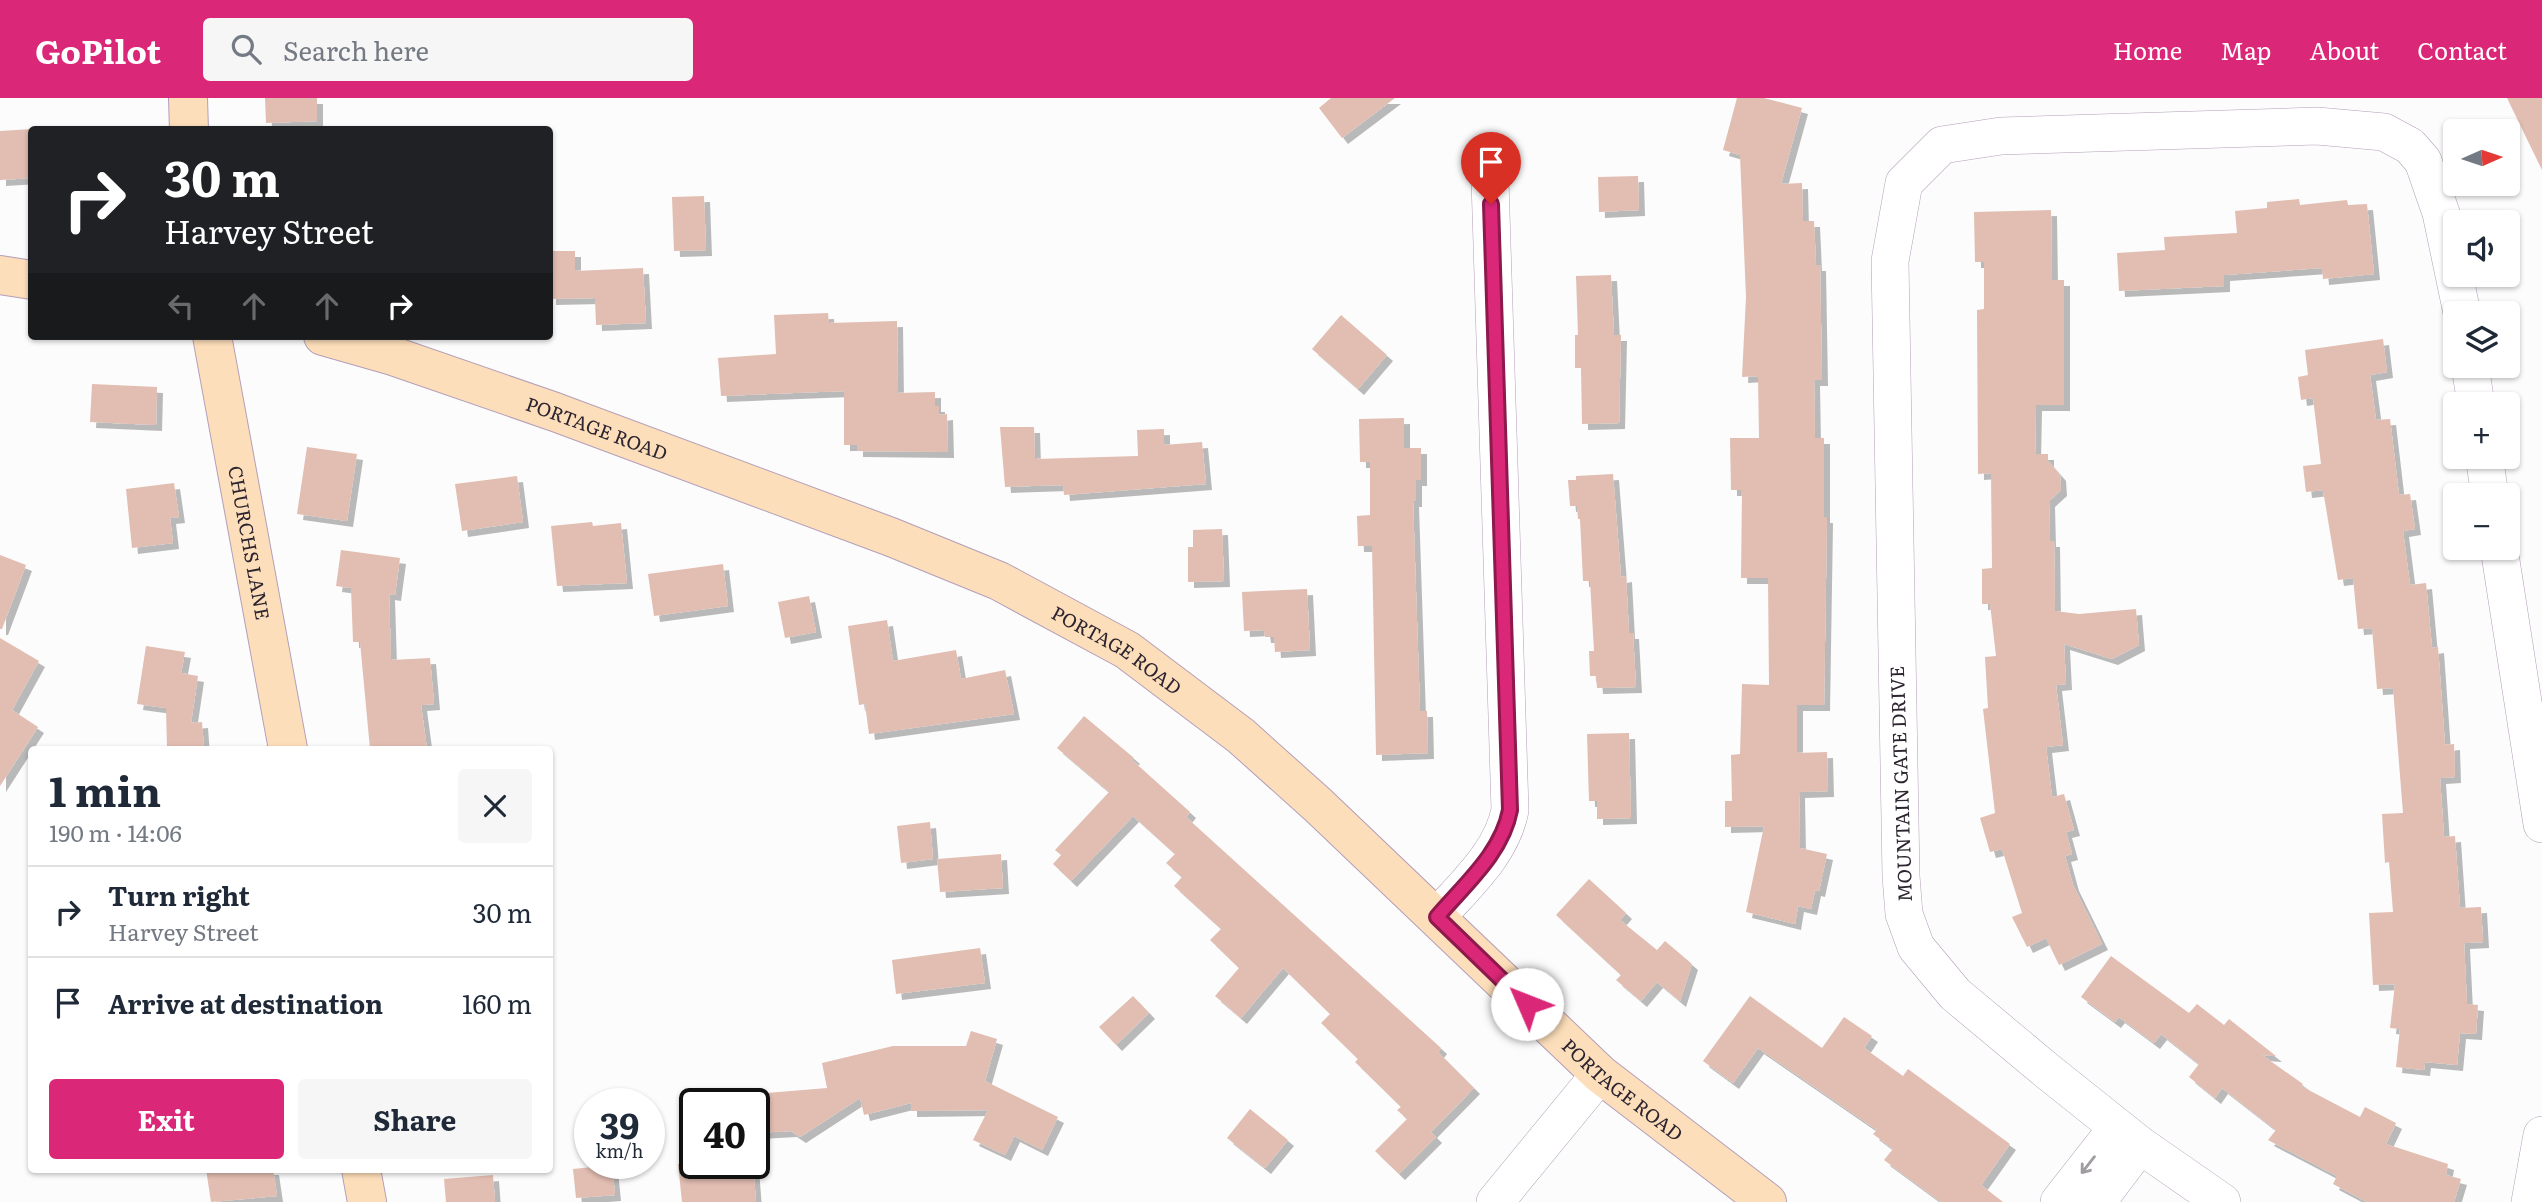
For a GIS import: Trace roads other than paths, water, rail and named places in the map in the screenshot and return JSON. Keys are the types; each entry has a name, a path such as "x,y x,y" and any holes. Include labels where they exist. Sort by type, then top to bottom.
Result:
{"street":[{"path":"188,98 189,126"},
{"name":"MOUNTAIN GATE DRIVE","path":"2222,1202 2128,1136 1955,995 1916,947 1904,914 1899,815 1890,261 1905,183 1942,145 2001,136 2316,126 2384,131 2410,146 2423,161 2441,213 2459,301"},
{"path":"1437,917 1499,845 1507,829 1510,810 1490,181"},
{"path":"0,275 28,279"},
{"name":"CHURCHS LANE","path":"213,340 287,746"},
{"name":"PORTAGE ROAD","path":"337,340 393,356 555,412 891,537 999,581 1127,650 1241,736 1437,917 1600,1074 1767,1202"},
{"path":"2501,560 2542,824"},
{"path":"1495,1202 1600,1074"},
{"path":"2530,1202 2542,1135"},
{"path":"2059,1202 2128,1136"},
{"path":"2097,1202 2128,1136"},
{"path":"362,1173 367,1202"}]}
